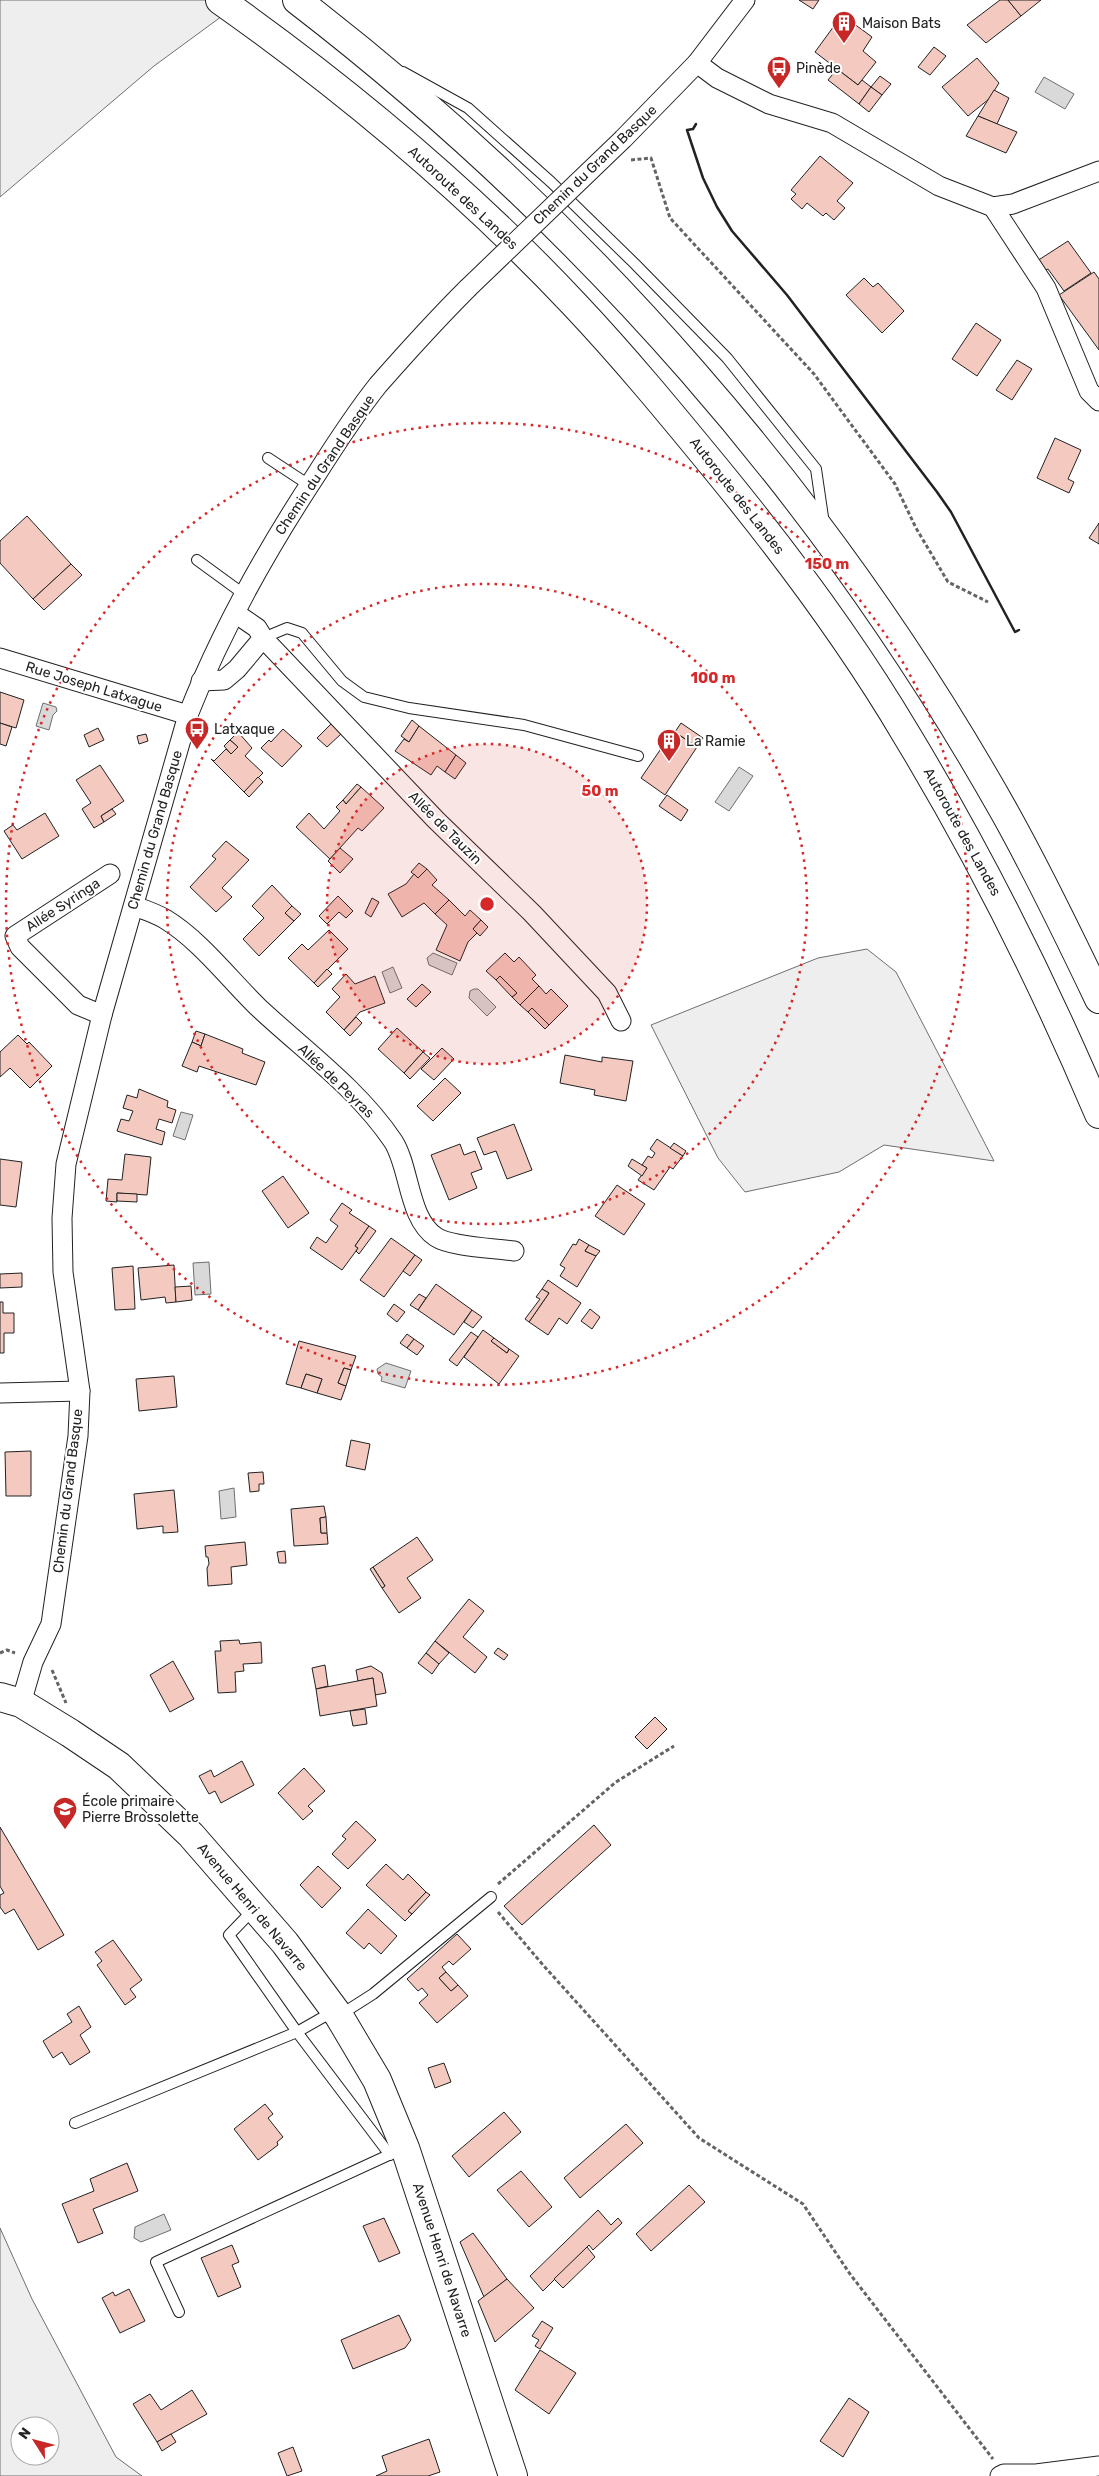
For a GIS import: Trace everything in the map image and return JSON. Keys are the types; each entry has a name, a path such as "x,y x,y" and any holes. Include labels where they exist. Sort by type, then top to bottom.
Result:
{"main road":[{"name":"Autoroute des Landes","path":"220,0 328,80 408,146 483,215 600,332 658,397 762,525 835,625 888,706 961,828 1006,911 1060,1023 1099,1114"},
{"path":"297,0 353,43 439,117 522,193 607,277 709,390 826,538 872,601 941,705 1000,804 1062,921 1099,999"},
{"name":"Avenue Henri de Navarre","path":"10,1700 70,1732 119,1766 191,1835 286,1943 337,2013 377,2080 398,2151 513,2476"}],"street":[{"name":"Chemin du Grand Basque","path":"10,1700 33,1662 51,1624 78,1436 80,1391 63,1272 62,1218 66,1164 102,1014 188,715 201,681 244,595 283,526 344,431 378,386 468,288 623,139 697,63 745,0"},
{"path":"697,63 717,78 769,104 832,123 939,186 993,207 1013,204 1099,171"},
{"path":"993,207 1046,288 1089,391 1099,401"},
{"name":"Allée de Tauzin","path":"235,613 257,628 263,638 436,820 532,913 607,993 621,1021"},
{"path":"201,681 224,680 263,638"},
{"name":"Rue Joseph Latxague","path":"0,658 188,715"},
{"name":"Allée Syringa","path":"8,941 110,874"},
{"name":"Allée de Peyras","path":"134,906 166,920 186,935 258,1007 365,1105 394,1143 418,1211 425,1226 435,1237 451,1244 514,1251"},
{"name":"Allée Syringa","path":"8,941 20,947 78,1005 102,1014"},
{"path":"0,1393 80,1391"},
{"path":"1004,2475 1036,2474 1099,2466"}],"lane":[{"path":"268,458 309,485"},
{"path":"197,560 244,595"},
{"path":"263,638 287,628 302,633 342,681 364,697 409,708 524,726 638,756"},
{"path":"75,2123 297,2032 373,1994 491,1898"},
{"path":"178,2312 156,2262 398,2151 297,2032 229,1935 255,1908"}],"path":[{"path":"621,161 651,158 670,218 814,374 895,484 916,528 948,582 988,602"},
{"path":"52,1664 52,1670 66,1701 70,1732"},
{"path":"674,1746 616,1782 495,1887 491,1898 494,1907 543,1966 699,2138 802,2204 850,2274 1004,2475"}],"shaded area":[{"path":"0,0 244,0 154,66 0,197"},
{"path":"1044,77 1074,94 1065,109 1035,92"},
{"path":"43,703 56,707 57,711 53,715 49,730 36,726"},
{"path":"739,767 753,776 729,811 715,802"},
{"path":"867,949 896,972 994,1161 884,1145 839,1172 745,1192 718,1158 651,1025 818,958"},
{"path":"433,953 457,963 452,975 429,965 427,958"},
{"path":"393,967 402,988 390,993 382,972"},
{"path":"478,989 496,1007 487,1016 469,998 470,991"},
{"path":"181,1112 193,1115 185,1140 173,1136"},
{"path":"209,1262 211,1294 195,1295 193,1263"},
{"path":"386,1363 411,1371 405,1388 381,1381 382,1377 378,1374 377,1369"},
{"path":"234,1488 236,1517 221,1519 219,1491"},
{"path":"164,2214 171,2230 141,2242 134,2238 135,2227"},
{"path":"0,2228 32,2299 116,2457 142,2476 0,2476"}],"building":[{"path":"799,0 819,0 813,9"},
{"path":"1000,0 1008,0 1021,16 986,43 967,25"},
{"path":"1008,0 1041,0 1021,16"},
{"name":"Maison Bats","path":"842,15 872,37 863,51 876,62 858,85 815,52"},
{"path":"934,47 946,56 930,75 918,67"},
{"path":"977,58 999,83 989,99 968,116 942,87"},
{"path":"837,69 858,85 862,80 871,87 859,104 828,80"},
{"path":"880,76 891,84 882,95 871,87"},
{"path":"871,87 882,95 869,112 859,104"},
{"path":"994,90 1009,98 997,124 978,116"},
{"path":"978,116 1017,132 1006,153 966,136"},
{"path":"820,156 853,183 837,201 845,208 834,220 826,213 823,216 807,203 802,209 791,199 796,194 791,190"},
{"path":"1068,241 1091,273 1064,291 1048,269 1044,271 1037,261"},
{"path":"1094,272 1099,279 1099,350 1059,295"},
{"path":"864,278 873,287 878,283 904,311 882,333 846,295"},
{"path":"976,323 1001,340 977,376 952,359"},
{"path":"1017,360 1032,369 1012,400 996,390"},
{"path":"1055,438 1081,450 1068,479 1074,482 1069,493 1037,478"},
{"path":"27,516 71,564 33,599 0,563 0,541"},
{"path":"1099,523 1099,544 1089,538"},
{"path":"71,564 82,575 44,610 33,599"},
{"path":"0,692 24,700 16,728 0,723"},
{"path":"412,720 419,726 409,742 401,736"},
{"path":"0,723 12,727 6,746 0,744"},
{"path":"681,723 703,738 697,747 675,732"},
{"path":"331,724 341,734 327,747 317,738"},
{"path":"419,726 456,755 445,772 437,766 431,775 395,751 404,739 409,742"},
{"path":"98,728 104,740 89,747 84,735"},
{"path":"283,729 302,746 282,767 261,748 269,740 271,742"},
{"name":"La Ramie","path":"673,731 697,747 665,795 641,778"},
{"path":"238,732 252,748 245,756 263,773 244,792 211,759 214,761 226,749 231,754 238,747 230,740"},
{"path":"146,734 148,741 139,744 137,736"},
{"path":"230,740 238,747 231,754 224,746"},
{"path":"456,755 466,763 455,779 445,772"},
{"path":"100,765 124,801 101,816 104,822 94,828 82,809 91,803 76,780"},
{"path":"258,777 263,782 249,797 244,792"},
{"path":"357,784 361,787 346,804 343,800"},
{"path":"361,787 384,808 362,831 358,828 330,859 296,827 309,813 324,829 340,811 336,807 343,800 346,804"},
{"path":"667,795 688,810 681,821 659,806"},
{"path":"112,809 116,814 104,822 101,816"},
{"path":"45,813 59,836 22,859 4,831 13,825 17,830"},
{"path":"226,841 249,860 222,888 232,897 216,912 190,887 216,859 212,856"},
{"path":"340,848 353,859 340,873 328,861"},
{"path":"419,863 427,869 418,878 411,872"},
{"path":"427,869 437,880 432,885 449,900 435,914 424,903 402,917 388,894 406,884 414,874 418,878"},
{"path":"272,885 292,906 285,913 294,921 259,956 243,939 264,918 252,906"},
{"path":"338,896 353,911 346,918 339,912 327,924 319,916"},
{"path":"372,898 379,902 371,917 365,913"},
{"path":"449,900 465,916 470,910 481,920 473,929 477,933 468,942 460,961 436,950 447,925 435,914"},
{"path":"292,906 301,914 294,921 285,913"},
{"path":"481,920 488,927 480,936 473,929"},
{"path":"329,930 348,949 314,983 288,958 302,944 308,950"},
{"path":"505,953 514,962 519,957 536,975 532,979 539,986 520,1005 512,997 517,993 500,976 496,980 486,971"},
{"path":"327,969 332,974 318,987 314,983"},
{"path":"346,974 355,984 375,976 385,1003 360,1012 344,1030 326,1012 340,997 332,989"},
{"path":"500,976 517,993 512,997 496,980"},
{"path":"422,984 431,992 416,1007 407,999"},
{"path":"539,986 546,994 551,989 568,1006 549,1025 532,1008 528,1012 520,1005"},
{"path":"532,1008 549,1025 545,1029 528,1012"},
{"path":"356,1017 362,1023 350,1036 344,1030"},
{"path":"397,1028 423,1052 404,1073 378,1049"},
{"path":"196,1031 205,1034 201,1046 192,1042"},
{"path":"205,1034 243,1049 242,1053 265,1062 256,1085 199,1066 197,1072 182,1066 192,1042 201,1046"},
{"path":"18,1035 27,1044 29,1042 52,1066 30,1088 10,1068 0,1077 0,1052"},
{"path":"442,1048 454,1059 434,1080 421,1069"},
{"path":"423,1052 430,1058 410,1079 404,1073"},
{"path":"565,1055 602,1062 602,1057 633,1061 626,1101 594,1095 595,1090 560,1083"},
{"path":"445,1078 461,1093 433,1121 417,1106"},
{"path":"139,1089 168,1101 167,1107 176,1110 172,1123 159,1119 156,1129 165,1132 162,1145 117,1131 121,1119 129,1121 133,1111 123,1108 127,1095 137,1098"},
{"path":"514,1124 532,1170 507,1179 496,1151 484,1155 477,1138"},
{"path":"657,1139 683,1156 673,1169 670,1167 654,1190 638,1180 647,1168 642,1165 648,1156 652,1158 655,1153 650,1149"},
{"path":"674,1143 686,1151 683,1156 670,1148"},
{"path":"460,1144 464,1155 475,1151 482,1169 471,1173 477,1188 449,1200 431,1155"},
{"path":"125,1154 151,1157 147,1195 117,1193 117,1202 106,1201 108,1179 122,1180"},
{"path":"0,1159 22,1162 16,1207 0,1205"},
{"path":"632,1159 647,1168 642,1176 628,1166"},
{"path":"283,1176 309,1213 288,1228 262,1191"},
{"path":"617,1185 645,1204 624,1235 595,1216"},
{"path":"117,1193 137,1194 137,1202 117,1201"},
{"path":"342,1203 352,1210 349,1213 369,1226 355,1246 358,1248 342,1270 310,1248 317,1237 326,1243 338,1226 330,1220"},
{"path":"369,1226 376,1231 359,1254 356,1251 358,1248 355,1246"},
{"path":"391,1238 415,1255 384,1297 360,1280"},
{"path":"579,1239 589,1245 585,1251 596,1256 577,1287 560,1276 565,1268 560,1265 573,1244 576,1245"},
{"path":"589,1245 600,1251 596,1256 585,1251"},
{"path":"415,1255 422,1260 410,1276 403,1271"},
{"path":"174,1265 176,1302 166,1303 165,1297 141,1300 138,1268"},
{"path":"133,1266 135,1309 115,1310 112,1268"},
{"path":"22,1273 22,1287 0,1288 0,1274"},
{"path":"548,1280 581,1303 567,1324 559,1318 548,1335 529,1322 549,1293 542,1289"},
{"path":"436,1284 472,1310 454,1335 418,1310"},
{"path":"191,1286 192,1300 176,1302 175,1287"},
{"path":"542,1289 549,1293 529,1322 525,1319 540,1299 536,1297"},
{"path":"419,1294 426,1298 418,1310 410,1305"},
{"path":"0,1302 3,1302 3,1313 14,1313 14,1333 4,1333 4,1353 0,1353"},
{"path":"394,1304 405,1312 397,1322 387,1314"},
{"path":"590,1309 600,1317 592,1329 581,1321"},
{"path":"472,1310 482,1317 473,1328 464,1322"},
{"path":"483,1330 494,1338 491,1341 507,1353 509,1349 519,1356 499,1384 464,1357"},
{"path":"471,1332 478,1337 457,1366 449,1360"},
{"path":"407,1334 414,1339 407,1348 400,1343"},
{"path":"494,1338 509,1349 507,1353 491,1341"},
{"path":"414,1339 424,1346 417,1355 407,1348"},
{"path":"299,1341 356,1356 351,1370 344,1368 338,1383 346,1386 341,1400 317,1393 322,1379 306,1374 301,1388 286,1384"},
{"path":"344,1368 351,1370 346,1386 338,1383"},
{"path":"306,1374 322,1379 317,1393 301,1388"},
{"path":"174,1376 177,1407 139,1411 136,1379"},
{"path":"351,1440 370,1444 365,1470 346,1466"},
{"path":"31,1451 31,1496 6,1496 5,1452"},
{"path":"263,1472 264,1484 259,1484 259,1491 250,1492 248,1473"},
{"path":"174,1490 178,1532 163,1533 163,1526 137,1529 134,1494"},
{"path":"324,1506 326,1517 320,1518 321,1533 327,1533 328,1544 294,1546 291,1509"},
{"path":"326,1517 327,1533 321,1533 320,1518"},
{"path":"417,1537 433,1560 407,1578 421,1598 399,1613 382,1588 385,1586 373,1567"},
{"path":"245,1542 247,1565 231,1567 232,1584 208,1586 207,1568 209,1564 205,1546"},
{"path":"285,1551 286,1563 279,1563 277,1552"},
{"path":"373,1567 385,1586 382,1588 370,1569"},
{"path":"469,1599 484,1611 463,1637 487,1657 475,1673 435,1641"},
{"path":"239,1640 240,1644 261,1642 262,1663 243,1664 244,1671 235,1672 236,1692 218,1693 215,1651 221,1651 220,1641"},
{"path":"435,1641 449,1653 439,1664 426,1653"},
{"path":"498,1648 508,1655 504,1660 494,1653"},
{"path":"426,1653 439,1664 432,1674 418,1663"},
{"path":"173,1661 194,1699 170,1712 150,1675"},
{"path":"325,1665 328,1686 316,1689 312,1668"},
{"path":"371,1666 382,1673 386,1693 375,1695 373,1678 358,1681 356,1670"},
{"path":"373,1678 377,1706 320,1716 316,1689"},
{"path":"365,1709 367,1724 353,1726 350,1711"},
{"path":"655,1717 667,1729 647,1749 635,1737"},
{"path":"242,1761 254,1785 221,1803 215,1791 209,1794 199,1776 211,1770 214,1777"},
{"path":"304,1768 325,1791 308,1806 313,1811 303,1820 278,1793"},
{"path":"356,1821 376,1840 348,1869 332,1854 346,1839 342,1836"},
{"path":"594,1825 611,1845 522,1925 504,1906"},
{"path":"0,1827 64,1935 38,1950 14,1909 5,1914 0,1907 0,1895 4,1893 0,1886"},
{"path":"386,1864 403,1880 408,1874 426,1892 408,1911 412,1914 405,1921 366,1885"},
{"path":"318,1866 341,1888 322,1908 300,1885"},
{"path":"426,1892 430,1895 412,1914 408,1911"},
{"path":"368,1909 397,1936 381,1954 369,1943 364,1949 346,1933"},
{"path":"457,1934 471,1949 453,1965 449,1961 442,1967 446,1972 439,1978 451,1991 458,1985 468,1996 437,2023 419,2003 428,1995 422,1988 418,1991 407,1979"},
{"path":"113,1940 142,1980 130,1989 136,1997 125,2005 97,1965 102,1961 95,1952"},
{"path":"446,1972 458,1985 451,1991 439,1978"},
{"path":"79,2006 91,2027 80,2035 90,2052 70,2065 62,2052 53,2058 43,2041 72,2022 67,2014"},
{"path":"444,2063 451,2082 435,2088 428,2068"},
{"path":"265,2104 273,2114 268,2118 283,2137 277,2142 278,2145 258,2160 234,2129"},
{"path":"504,2112 521,2132 469,2177 452,2156"},
{"path":"626,2124 643,2143 580,2198 564,2178"},
{"path":"127,2163 138,2191 93,2209 103,2233 78,2243 62,2204 94,2191 90,2179"},
{"path":"521,2171 552,2207 529,2227 497,2190"},
{"path":"689,2185 705,2202 651,2251 636,2234"},
{"path":"598,2210 611,2225 618,2218 622,2223 593,2250 589,2245 543,2291 530,2276"},
{"path":"384,2218 400,2253 379,2262 363,2226"},
{"path":"473,2233 507,2279 484,2297 460,2242"},
{"path":"232,2245 239,2262 232,2265 241,2287 218,2297 201,2258"},
{"path":"587,2247 595,2257 563,2288 554,2279"},
{"path":"507,2279 534,2308 495,2342 478,2301"},
{"path":"129,2289 145,2321 120,2333 102,2298 113,2292 115,2296"},
{"path":"399,2315 411,2340 405,2348 353,2369 341,2340"},
{"path":"542,2321 553,2328 540,2349 535,2346 539,2340 532,2336"},
{"path":"540,2350 576,2373 549,2414 515,2390"},
{"path":"192,2390 207,2414 157,2442 133,2404 150,2394 161,2410"},
{"path":"849,2398 869,2412 843,2457 820,2441"},
{"path":"171,2434 176,2442 162,2451 157,2442"},
{"path":"429,2439 440,2472 428,2476 376,2476 387,2471 382,2456"},
{"path":"293,2447 302,2471 287,2476 278,2453"}],"wall":[{"path":"696,124 693,129 687,130 703,178 717,207 732,231 787,295 937,492 951,512 1015,632 1019,630"}],"place":[{"name":"Maison Bats","path":"844,44"},
{"name":"Pinède","path":"779,89"},
{"name":"Latxaque","path":"197,750"},
{"name":"La Ramie","path":"669,762"},
{"name":"École primaire Pierre Brossolette","path":"65,1830"}]}
